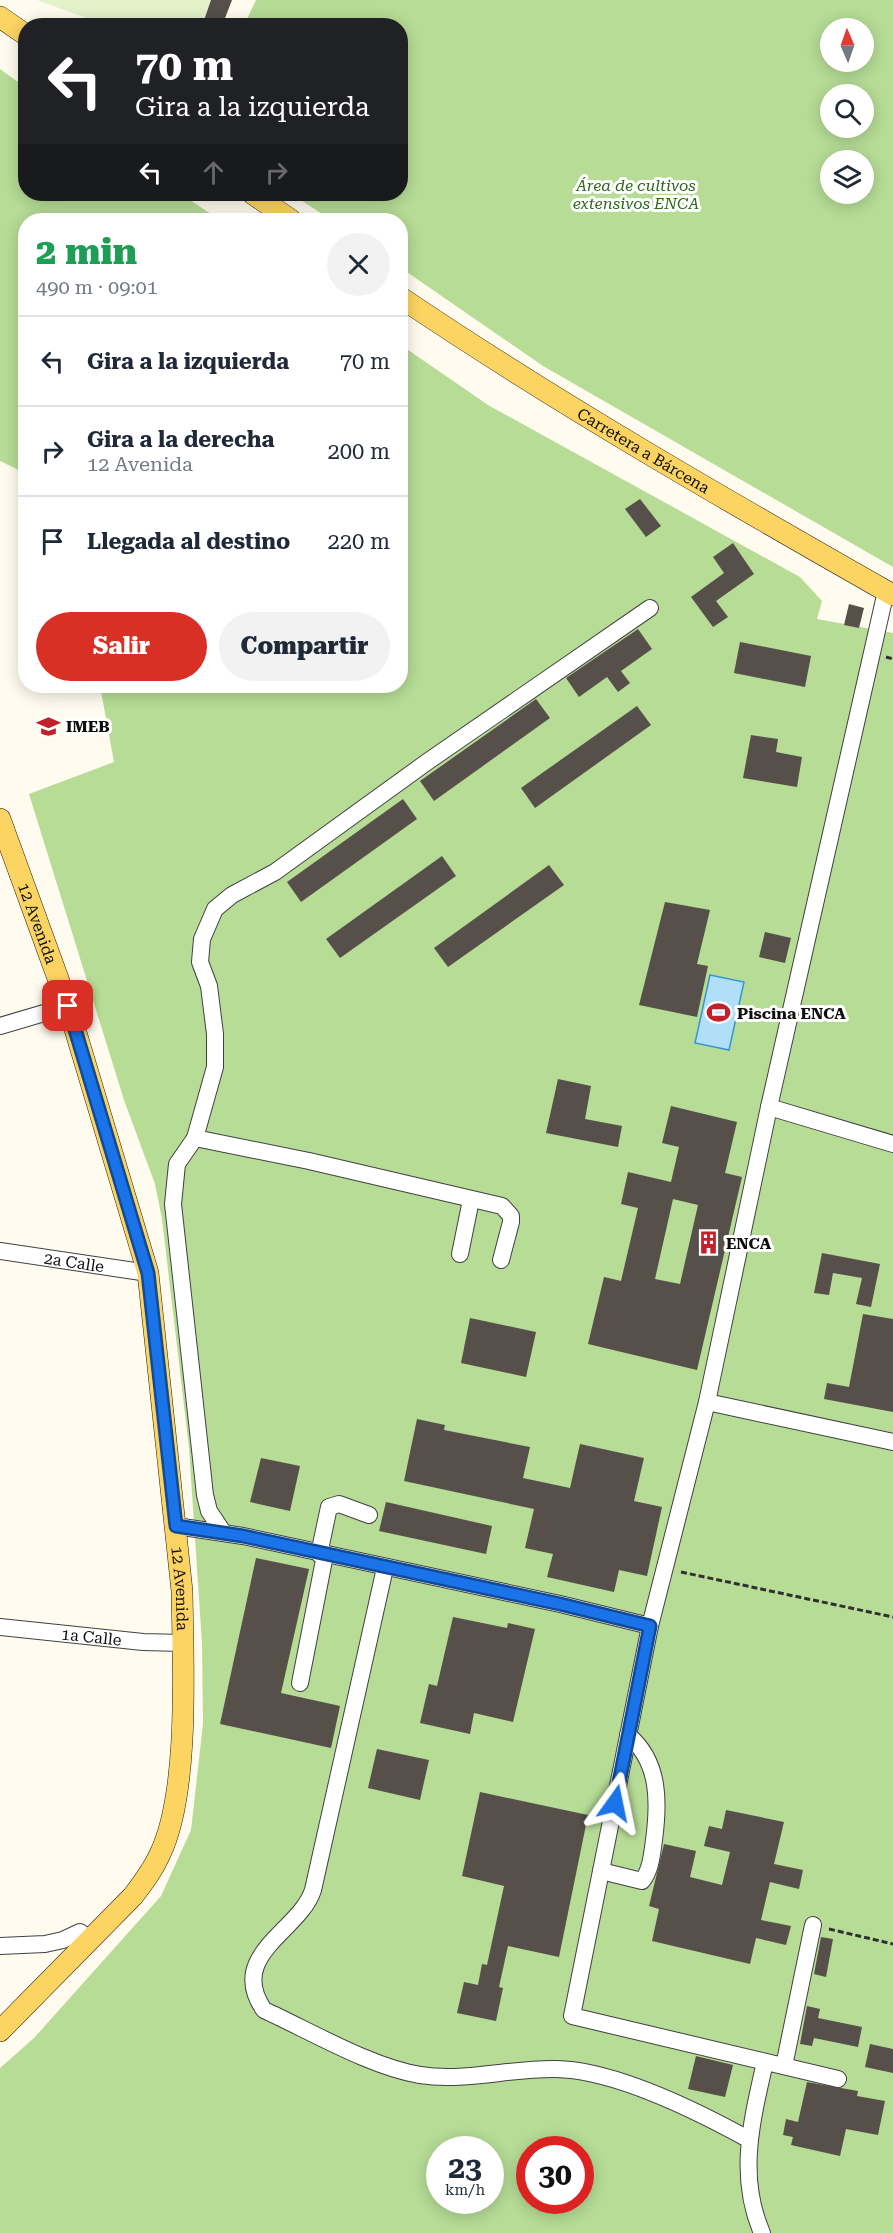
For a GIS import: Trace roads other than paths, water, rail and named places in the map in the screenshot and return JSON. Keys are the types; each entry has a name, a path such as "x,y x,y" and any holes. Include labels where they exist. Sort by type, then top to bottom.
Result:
{"main road":[{"path":"0,17 18,29"},
{"path":"263,201 281,213"},
{"name":"Carretera a Bárcena","path":"408,302 504,367 648,455 890,593"},
{"name":"12 Avenida","path":"0,819 68,1006 148,1273 176,1526 182,1592 183,1642 181,1750 173,1807 161,1852 149,1876 133,1896 9,2016 0,2031"}],"street":[{"path":"838,2079 572,2016 650,1626 707,1402 769,1107 890,593"},
{"path":"223,1532 209,1511 205,1495 173,1204 177,1164 195,1138 215,1066 215,1034 209,986 200,962 202,939 215,909 232,894 275,872 427,762 650,608"},
{"path":"0,1026 68,1006"},
{"path":"769,1107 893,1144"},
{"path":"195,1138 309,1161 502,1206 511,1216 501,1260"},
{"path":"460,1254 471,1200"},
{"name":"2a Calle","path":"0,1251 148,1273"},
{"path":"707,1402 893,1442"},
{"path":"300,1683 329,1507 339,1504 369,1515"},
{"path":"176,1526 223,1532 560,1604 650,1626"},
{"path":"385,1568 313,1890 305,1908 270,1940 263,1951 255,1979 258,2001 264,2010 400,2071 446,2077 558,2068 627,2084 675,2102 748,2139"},
{"name":"1a Calle","path":"0,1627 142,1642 183,1642"},
{"path":"601,1871 642,1881 651,1861 658,1815 656,1784 649,1762 639,1744 628,1735"},
{"path":"784,2066 813,1925"},
{"path":"0,1946 45,1944 63,1940 80,1932 90,1940"},
{"path":"762,2233 751,2202 748,2139 765,2062"}],"water":[{"name":"Piscina ENCA","path":"710,975 744,982 729,1050 695,1043"}],"place":[{"name":"IMEB","path":"48,726"},
{"name":"Piscina ENCA","path":"719,1013"},
{"name":"ENCA","path":"708,1243"}],"park label":[{"name":"Área de cultivos extensivos ENCA","path":"636,194"}]}
